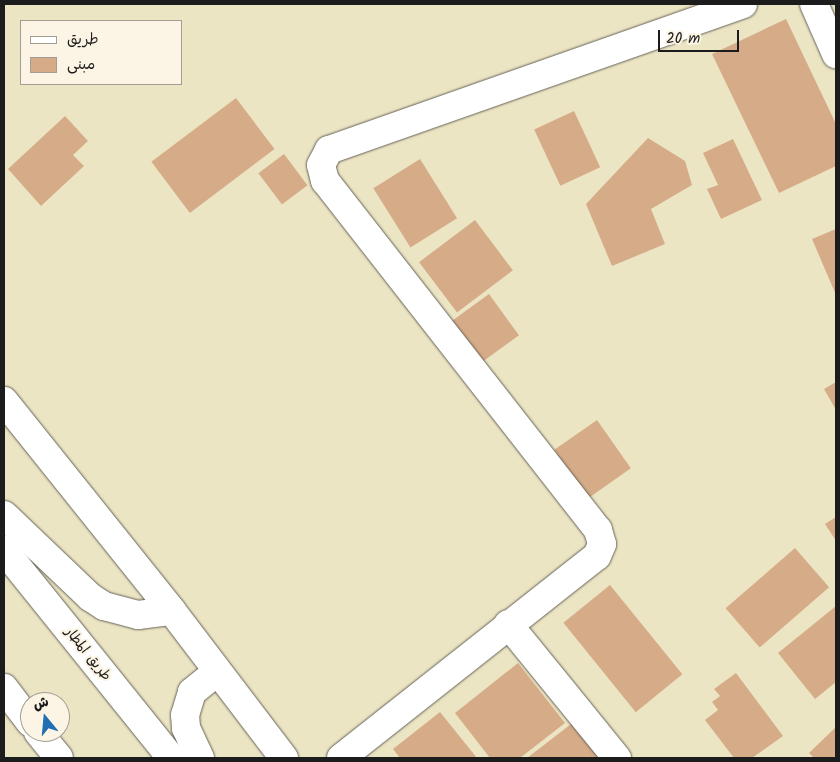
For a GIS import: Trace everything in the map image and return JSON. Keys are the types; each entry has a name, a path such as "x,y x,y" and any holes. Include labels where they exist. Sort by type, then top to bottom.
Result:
{"main road":[{"path":"341,758 508,624 597,556 602,544 598,530 325,181 321,165 330,150 743,4"},
{"path":"814,4 836,54"},
{"path":"4,401 172,611 284,758"},
{"path":"4,515 90,596 104,606 138,615 172,611"},
{"name":"طريق المطار","path":"4,550 171,758"},
{"path":"508,624 617,758"},
{"path":"200,758 186,728 185,715 192,692 217,672"},
{"path":"4,688 20,709"},
{"path":"46,742 59,758"}],"building":[{"path":"786,19 836,124 836,166 779,193 712,54"},
{"path":"236,98 275,149 190,213 151,162"},
{"path":"574,111 600,167 560,186 534,130"},
{"path":"65,116 88,141 73,155 84,166 41,206 8,169"},
{"path":"648,138 685,161 692,185 651,209 665,244 612,266 586,204"},
{"path":"733,139 762,200 721,219 707,189 718,185 703,153"},
{"path":"284,154 307,185 282,204 258,173"},
{"path":"420,159 457,218 410,248 373,188"},
{"path":"475,220 513,270 457,312 419,262"},
{"path":"836,229 836,295 812,239"},
{"path":"489,294 519,335 482,362 452,321"},
{"path":"836,382 836,410 824,389"},
{"path":"597,420 631,468 588,498 554,450"},
{"path":"836,517 836,541 825,524"},
{"path":"795,548 829,587 760,648 726,608"},
{"path":"610,585 682,674 636,712 563,623"},
{"path":"836,606 836,682 815,699 778,653"},
{"path":"518,663 565,723 520,758 490,758 455,713"},
{"path":"736,673 783,736 752,758 734,758 705,720 718,710 712,702 720,696 714,689"},
{"path":"440,712 477,758 400,758 393,749"},
{"path":"575,721 605,758 527,758"},
{"path":"836,727 836,758 814,758 809,753"}]}
